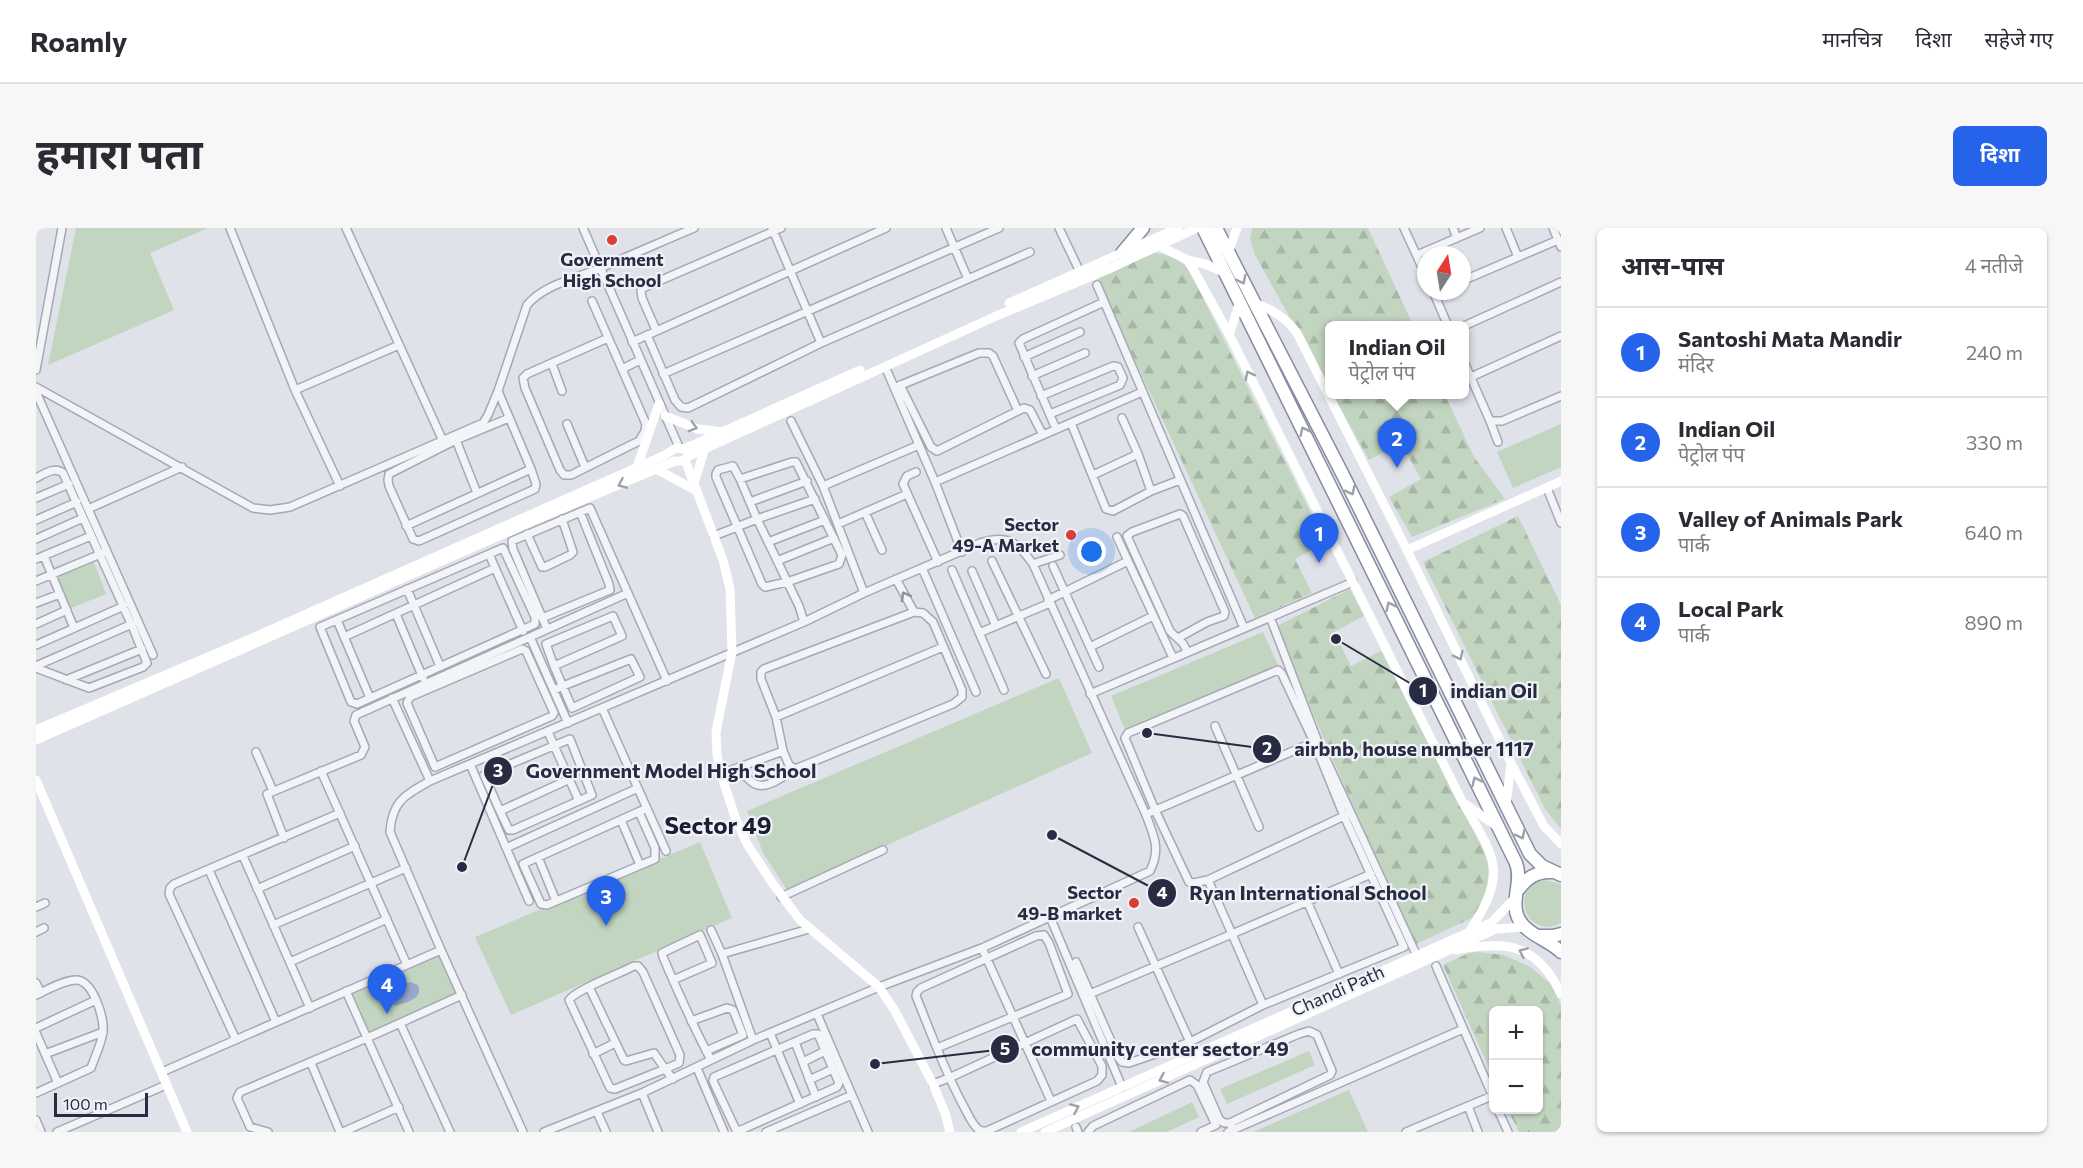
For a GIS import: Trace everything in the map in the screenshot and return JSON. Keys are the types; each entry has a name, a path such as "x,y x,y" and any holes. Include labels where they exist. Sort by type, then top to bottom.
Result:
{"highway":[{"path":"1122,253 1143,228"},
{"path":"1203,228 1518,868 1520,879 1516,895 1516,915 1524,927 1561,952"},
{"path":"1216,228 1344,477 1530,854 1542,866 1560,874"},
{"path":"1516,895 1523,883 1532,876 1543,872 1560,874"},
{"path":"1536,935 1548,937 1561,933"}],"main road":[{"path":"36,740 533,521 656,470 680,454 723,432 1178,228"},
{"path":"36,730 241,643 637,467 705,448 983,321 1112,268 1197,228"},
{"path":"1228,253 1237,228"},
{"path":"1159,246 1188,260 1226,273"},
{"path":"1188,260 1229,335 1463,802 1488,846 1494,865 1492,886 1483,910 1469,932"},
{"path":"1229,335 1240,301"},
{"path":"1254,303 1286,318 1325,389"},
{"path":"1330,399 1407,549 1511,763 1544,826 1561,844"},
{"path":"637,467 660,404"},
{"path":"665,416 698,429 723,432"},
{"path":"695,487 705,448"},
{"path":"680,454 723,560 730,588 732,652 716,732 721,774 735,817 747,844 782,897 809,929 879,987 895,1011 956,1132"},
{"path":"656,470 695,487"},
{"path":"1407,549 1561,482"},
{"path":"1506,806 1511,763"},
{"path":"36,780 187,1132"},
{"path":"1463,802 1499,828"},
{"name":"Chandi Path","path":"1021,1132 1492,922 1516,895"},
{"name":"Chandi Path","path":"1045,1132 1435,961 1496,928 1524,927"},
{"path":"1435,961 1477,947 1497,946 1518,949 1543,965 1561,994"},
{"path":"945,1113 950,1132"}],"street":[{"path":"36,370 62,228"},
{"path":"230,228 296,390 340,486"},
{"path":"346,228 443,441"},
{"path":"583,228 680,454"},
{"path":"36,387 253,508 270,510 290,507 483,423 498,392 527,305 543,290 600,269 694,228"},
{"path":"632,342 886,228"},
{"path":"946,228 968,279"},
{"path":"663,374 999,228"},
{"path":"1059,228 1080,272"},
{"path":"1404,228 1417,255"},
{"path":"1453,228 1457,238"},
{"path":"1438,246 1480,228"},
{"path":"1506,228 1518,257"},
{"path":"1552,228 1561,248"},
{"path":"656,330 642,298 643,288 776,229 790,270 821,343"},
{"path":"1471,277 1558,240"},
{"path":"647,334 675,400 681,406 688,408 821,343 1030,252"},
{"path":"1469,324 1561,282"},
{"path":"1097,285 1244,628"},
{"path":"1438,300 1446,321"},
{"path":"592,301 642,413 645,430 639,441 564,475 523,378 527,374 608,338"},
{"path":"1056,429 1018,343 1104,302"},
{"path":"1024,357 1080,332"},
{"path":"1471,377 1561,336"},
{"path":"296,390 399,345"},
{"path":"897,387 979,353 990,353 1018,411"},
{"path":"1032,376 1085,353"},
{"path":"622,369 640,360"},
{"path":"552,364 562,391"},
{"path":"1041,396 1113,366 1118,367 1123,378 1120,385 1050,414"},
{"path":"887,371 931,447 937,451 1024,408 1030,410 1043,435"},
{"path":"1469,373 1498,442"},
{"path":"897,387 962,552"},
{"path":"36,392 153,655"},
{"path":"498,392 509,418 531,470 536,484 535,489 419,541 413,539 389,486 389,474 456,440 509,418"},
{"path":"935,482 1142,392"},
{"path":"1490,421 1502,421 1561,396"},
{"path":"1122,418 1151,491"},
{"path":"791,421 823,486 864,593"},
{"path":"1071,423 1106,509 1109,511 1180,480"},
{"path":"567,424 585,467"},
{"path":"456,440 477,493"},
{"path":"823,486 919,445"},
{"path":"1093,475 1138,454"},
{"path":"740,479 792,462 799,465 842,555 838,564 788,582 765,588 716,474 718,470 733,466 788,582 804,622"},
{"path":"88,509 182,467"},
{"path":"36,478 58,470 63,473 147,660 146,665 94,687 86,688 36,667"},
{"path":"406,526 531,470"},
{"path":"916,472 904,479 903,484 938,562"},
{"path":"750,502 807,481"},
{"path":"36,498 69,484"},
{"path":"1546,488 1561,523"},
{"path":"838,524 907,494"},
{"path":"714,536 815,499"},
{"path":"36,520 77,502"},
{"path":"547,629 511,544 512,541 590,508 667,681"},
{"path":"542,618 610,590 580,512"},
{"path":"865,512 882,550"},
{"path":"1178,638 1207,622 1224,616 1225,612 1183,516 1180,514 1127,536 1170,631 1178,638 1183,642 1187,652"},
{"path":"36,539 83,518"},
{"path":"527,534 542,567 545,567 573,552 562,519"},
{"path":"768,542 825,520"},
{"path":"36,559 91,536"},
{"path":"1117,537 1173,658"},
{"path":"777,561 834,538"},
{"path":"523,1132 390,832 391,816 396,804 430,781 804,622 864,593 980,543 1000,540 1021,547 1033,564 1146,815 1157,846 1155,861 1150,871 982,948 879,987 753,1040 642,1093 544,1132"},
{"path":"503,548 535,617 535,624 357,704 351,702 320,627 407,589 503,548"},
{"path":"36,581 107,552"},
{"path":"489,554 522,629 554,690 568,723"},
{"path":"1033,564 1060,555"},
{"path":"44,556 74,628"},
{"path":"992,561 1046,674"},
{"path":"980,633 1049,602 1064,591 1128,561"},
{"path":"1053,566 1099,667"},
{"path":"344,637 495,568"},
{"path":"922,568 976,692"},
{"path":"952,570 1004,690"},
{"path":"972,572 996,626"},
{"path":"896,579 914,612"},
{"path":"1090,694 1353,582"},
{"path":"407,589 440,666"},
{"path":"284,838 267,796 268,793 361,755 365,747 354,718 356,715 628,593"},
{"path":"36,603 60,594"},
{"path":"36,645 124,606"},
{"path":"36,624 67,610"},
{"path":"737,768 756,784 768,785 795,769 962,697 962,690 933,622 923,613 914,612 761,672 761,680 776,717 783,751 789,765 795,769"},
{"path":"396,614 425,683"},
{"path":"554,666 622,636 613,616 546,644 554,666 563,686 572,708 640,677 631,659 563,686 554,690"},
{"path":"1090,647 1153,616"},
{"path":"1050,917 1122,1062 1129,1064 1190,1042 1263,1005 1404,947 1371,874 1270,617"},
{"path":"337,620 370,698"},
{"path":"36,667 132,624"},
{"path":"776,717 943,647"},
{"path":"66,680 142,649"},
{"path":"522,649 526,651 554,709 552,716 530,725 435,767 407,703 411,697 522,649"},
{"path":"1347,814 1208,880 1193,883 1186,880 1125,735 1274,670 1280,671 1417,956"},
{"path":"392,698 430,781"},
{"path":"602,708 666,851"},
{"path":"530,725 536,737"},
{"path":"1215,726 1259,827"},
{"path":"548,732 579,801"},
{"path":"570,739 592,795 509,830 484,775 554,745 570,739"},
{"path":"1146,815 1314,742"},
{"path":"721,774 783,751"},
{"path":"256,752 273,791"},
{"path":"470,764 529,901"},
{"path":"321,771 407,965"},
{"path":"500,811 570,779"},
{"path":"506,848 638,788"},
{"path":"639,812 656,852 655,859 547,905 541,904 523,864 647,808"},
{"path":"236,1040 170,894 170,888 174,884 340,813"},
{"path":"621,820 640,865"},
{"path":"257,889 355,846"},
{"path":"782,897 884,850"},
{"path":"243,856 310,1008"},
{"path":"538,857 556,901"},
{"path":"273,925 406,867"},
{"path":"209,870 276,1022"},
{"path":"1087,995 1371,874"},
{"path":"1208,880 1263,1005"},
{"path":"1307,902 1340,974"},
{"path":"36,907 45,903"},
{"path":"290,962 387,919"},
{"path":"1138,927 1190,1042"},
{"path":"36,932 44,928"},
{"path":"722,954 809,929"},
{"path":"711,930 753,1040"},
{"path":"673,980 712,963 700,935 662,953 673,980 691,1021 711,1060"},
{"path":"933,1084 949,1078 1077,1019 1102,1066 1102,1075 1097,1081 987,1131 978,1129 972,1121 949,1078 916,996 917,992 921,988 1036,936 1044,935 1068,994 937,1048"},
{"path":"982,948 1051,1101"},
{"path":"162,1072 441,950"},
{"path":"1435,961 1489,1088"},
{"path":"1076,962 1122,1087"},
{"path":"634,966 641,968 680,1055 679,1063 612,1089 568,1000 570,996 589,987 634,966"},
{"path":"36,983 38,994 70,981 84,982 96,1000 101,1014 103,1032 91,1068 36,1093"},
{"path":"589,987 624,1060 654,1053 672,1078"},
{"path":"346,992 409,1132"},
{"path":"268,1132 250,1127 237,1094 462,995"},
{"path":"36,1028 96,1000"},
{"path":"691,1021 727,1008 733,1010 744,1035 706,1051"},
{"path":"817,1014 868,1132"},
{"path":"400,1023 450,1132"},
{"path":"1230,1128 1334,1086 1463,1029"},
{"path":"1230,1128 1219,1119 1203,1082 1207,1072 1309,1031 1317,1035 1332,1071 1330,1075 1334,1086"},
{"path":"45,1054 103,1032"},
{"path":"36,1033 58,1083"},
{"path":"770,1033 800,1104"},
{"path":"813,1034 818,1035 839,1083 837,1087 741,1130 736,1130 713,1081 714,1077 777,1050 813,1034"},
{"path":"795,1042 816,1097"},
{"path":"593,1054 615,1043"},
{"path":"803,1062 825,1051"},
{"path":"311,1063 341,1132 399,1107"},
{"path":"698,1068 724,1132"},
{"path":"809,1080 833,1069"},
{"path":"1230,1128 1330,1075"},
{"path":"1088,1132 1093,1126 1190,1080 1197,1085 1217,1128 1201,1132"},
{"path":"57,1132 166,1085"},
{"path":"642,1093 658,1132"},
{"path":"766,1132 852,1095"},
{"path":"1406,1132 1489,1098"},
{"path":"1467,1106 1478,1132"},
{"path":"597,1112 606,1132"},
{"path":"1500,1114 1508,1132"},
{"path":"36,1120 41,1132"}],"green space":[{"path":"76,228 208,228 150,253 174,310 48,365"},
{"path":"1252,228 1368,228 1411,321 1325,321 1325,381 1255,255 1250,239"},
{"path":"1154,253 1173,258 1189,270 1326,543 1295,559 1312,593 1255,618 1096,277"},
{"path":"1335,399 1447,399 1474,457 1505,499 1412,537 1389,497 1421,479 1401,443 1369,460"},
{"path":"1561,424 1561,467 1513,488 1497,452"},
{"path":"1518,516 1561,605 1561,829 1545,809 1423,562"},
{"path":"94,562 106,594 69,609 56,577"},
{"path":"1350,589 1364,616 1334,632 1351,666 1381,651 1489,861 1487,893 1474,917 1414,945 1275,627"},
{"path":"1263,632 1278,665 1125,730 1111,696"},
{"path":"1059,678 1092,753 787,890 763,853 747,811"},
{"path":"700,842 732,918 511,1015 475,937"},
{"path":"1545,880 1561,884 1561,923 1549,927 1538,925 1531,919 1524,901 1533,885"},
{"path":"1469,953 1504,955 1529,966 1551,984 1561,1005 1561,1132 1519,1132 1510,1114 1543,1114 1543,1006 1489,1006 1489,1068 1443,965"},
{"path":"440,955 458,994 369,1034 352,992"},
{"path":"1309,1051 1315,1065 1227,1104 1220,1089"},
{"path":"1349,1090 1368,1132 1253,1132"},
{"path":"1192,1102 1199,1117 1167,1132 1129,1132"}],"water":[{"path":"410,982 418,985 419,990 416,997 396,1006 390,1003 388,996 391,989"}],"place":[{"name":"Government High School","path":"612,240"},
{"name":"Indian Oil","path":"1397,468"},
{"name":"Sector 49-A Market","path":"1071,535"},
{"name":"Santoshi Mata Mandir","path":"1319,563"},
{"name":"indian Oil","path":"1336,639"},
{"name":"airbnb, house number 1117","path":"1147,733"},
{"name":"Ryan International School","path":"1052,835"},
{"name":"Government Model High School","path":"462,867"},
{"name":"Sector 49-B market","path":"1134,903"},
{"name":"Valley of Animals Park","path":"606,926"},
{"name":"Local Park","path":"387,1014"},
{"name":"community center sector 49","path":"875,1064"}],"district":[{"name":"Sector 49","path":"718,826"}]}
